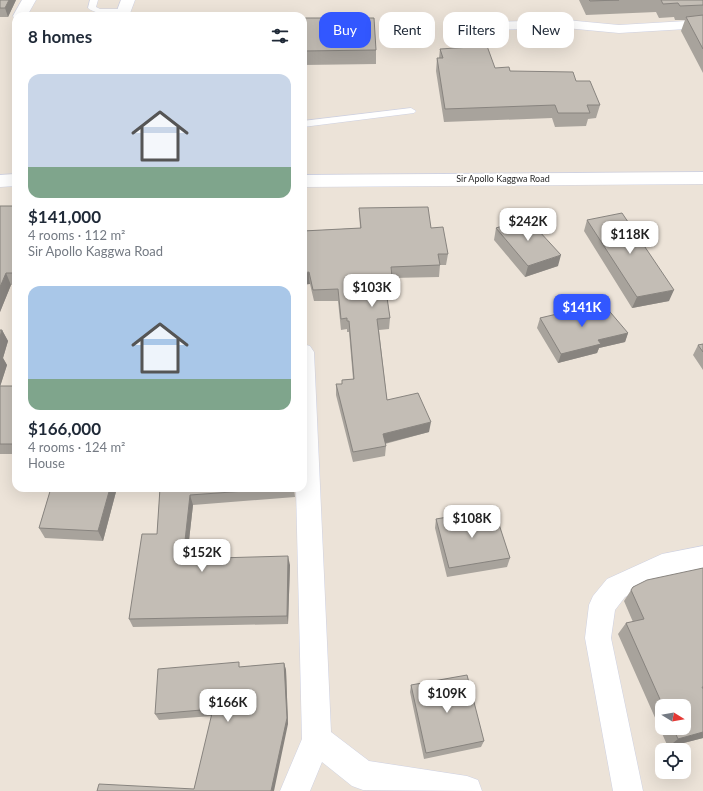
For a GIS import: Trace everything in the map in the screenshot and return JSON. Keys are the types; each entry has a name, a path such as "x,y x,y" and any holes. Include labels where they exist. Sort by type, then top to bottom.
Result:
{"street":[{"path":"22,12 29,0"},
{"path":"509,26 566,24 620,29 703,24"},
{"name":"Sir Apollo Kaggwa Road","path":"307,181 703,178"},
{"path":"0,181 12,180"},
{"path":"295,791 317,739 307,463"},
{"path":"628,791 598,638 602,605 616,588 662,566 703,558"},
{"path":"317,739 363,775 467,791"}],"lane":[{"path":"94,0 92,8 98,11 125,9"},
{"path":"307,124 411,111"}],"building":[{"path":"0,0 9,0 5,8 0,8"},
{"path":"589,0 619,0 590,1"},
{"path":"661,0 703,0 703,5 680,6 678,3 663,4"},
{"path":"703,15 703,49 686,17"},
{"path":"307,18 319,18 319,48 371,48 371,18 374,18 376,50 307,51"},
{"path":"488,48 495,68 509,67 510,71 573,72 576,81 590,81 600,105 587,105 590,113 558,113 555,105 445,109 437,58 443,58 440,49"},
{"path":"0,206 12,206 12,273 6,273 0,287"},
{"path":"428,207 431,228 443,227 448,254 438,254 440,265 391,267 392,277 384,277 390,318 377,319 387,400 418,393 431,422 383,434 386,446 353,452 336,384 342,384 342,380 354,379 349,321 347,321 347,318 341,319 338,289 313,290 309,272 307,272 307,231 361,228 359,208"},
{"path":"622,213 674,290 637,297 587,220"},
{"path":"527,218 561,255 528,266 496,228"},
{"path":"605,306 628,333 598,340 601,344 561,354 540,318 578,309 580,312"},
{"path":"703,344 703,352 698,345"},
{"path":"0,386 12,386 12,444 0,444"},
{"path":"50,492 109,492 98,531 39,528"},
{"path":"160,492 232,492 190,495 183,559 288,556 287,616 129,619 142,534 157,534"},
{"path":"494,509 510,558 449,568 436,519"},
{"path":"703,568 703,732 678,739 676,735 691,735 691,699 660,699 626,623 644,619 631,590 633,587 647,580"},
{"path":"239,662 239,667 284,663 287,718 271,791 97,791 99,784 194,789 213,709 155,714 158,669"},
{"path":"467,675 484,741 426,753 411,685"}]}
